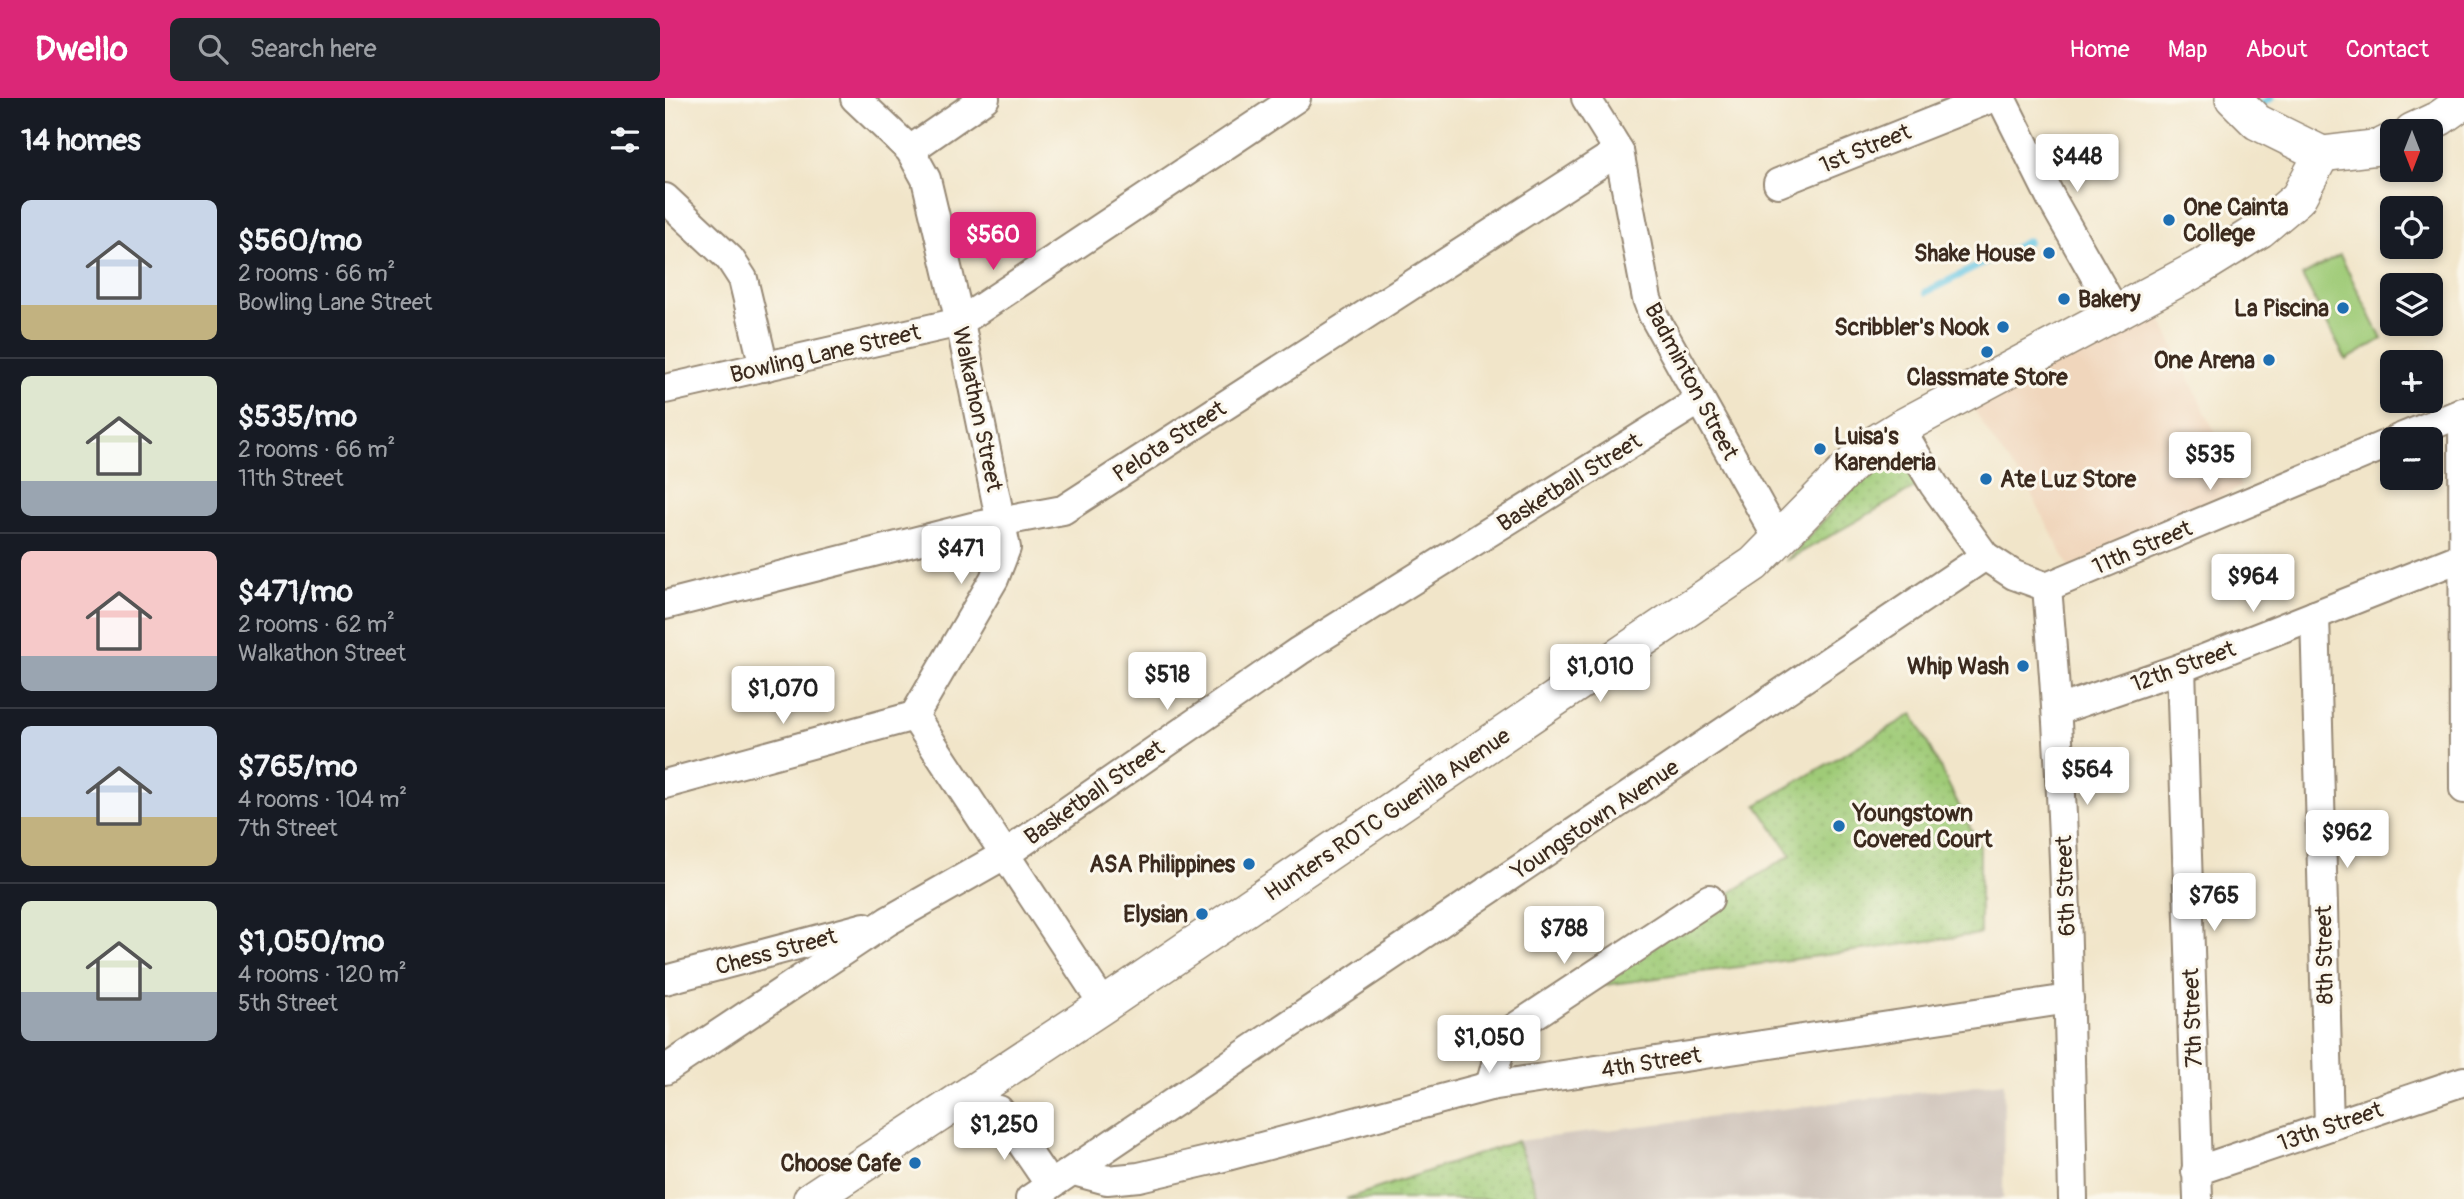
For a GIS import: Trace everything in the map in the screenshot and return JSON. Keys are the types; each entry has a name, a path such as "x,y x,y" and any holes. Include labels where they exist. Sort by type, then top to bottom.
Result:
{"street":[{"name":"Walkathon Street","path":"855,98 910,150 926,178 960,322 1006,548 994,579 914,716"},
{"path":"910,150 985,98"},
{"name":"Bowling Lane Street","path":"665,389 960,322 1296,98"},
{"name":"Badminton Street","path":"1586,98 1619,151 1647,299 1653,315 1779,539"},
{"name":"1st Street","path":"1778,183 1992,98"},
{"path":"2001,98 2051,198 2116,313"},
{"path":"2233,98 2257,122 2322,154 2380,147"},
{"name":"Pelota Street","path":"665,605 972,527 1063,510 1619,151"},
{"name":"Hunters ROTC Guerilla Avenue","path":"811,1199 1104,1005 1754,564 1869,447 2199,268 2260,230 2298,198 2322,154"},
{"path":"665,198 730,259 743,279 764,367"},
{"name":"Basketball Street","path":"665,1070 888,921 1004,855 1299,651 1700,400"},
{"path":"2427,427 2463,412 2464,789"},
{"path":"1900,428 1934,485 1985,556 2014,575 2047,587"},
{"name":"11th Street","path":"2047,587 2380,447"},
{"name":"Youngstown Avenue","path":"1052,1185 1985,556"},
{"name":"12th Street","path":"2058,710 2181,668 2462,557"},
{"name":"6th Street","path":"2047,587 2058,710 2069,999 2073,1199"},
{"name":"8th Street","path":"2315,615 2329,1126"},
{"name":"7th Street","path":"2181,668 2198,1199"},
{"path":"665,784 914,716 1104,1005"},
{"path":"1490,1086 1501,1046 1513,1028 1709,899"},
{"name":"Chess Street","path":"665,980 888,921"},
{"name":"4th Street","path":"1052,1185 1139,1177 1490,1086 2069,999"},
{"path":"1501,1046 1520,1082"},
{"name":"13th Street","path":"2196,1171 2464,1081"},
{"path":"999,1110 1052,1185"},
{"path":"1118,1140 1139,1177"}],"shaded area":[{"path":"2156,309 2241,487 2070,569 2027,486 1995,444 1970,403"},
{"path":"2004,1082 2003,1199 1539,1199 1517,1141"}],"green space":[{"name":"La Piscina","path":"2340,255 2382,339 2346,360 2302,276"},
{"path":"1894,445 1918,486 1786,561"},
{"path":"1913,714 1980,847 1980,934 1598,986 1584,984 1791,855 1757,805"},
{"path":"1517,1141 1539,1199 1346,1199"}],"waterway":[{"path":"2263,103 2271,98"},
{"path":"1926,292 2028,241"}],"place":[{"name":"One Cainta College","path":"2169,220"},
{"name":"Shake House","path":"2049,253"},
{"name":"Bakery","path":"2064,299"},
{"name":"La Piscina","path":"2343,308"},
{"name":"Scribbler's Nook","path":"2003,327"},
{"name":"Classmate Store","path":"1987,352"},
{"name":"One Arena","path":"2269,360"},
{"name":"Luisa's Karenderia","path":"1820,449"},
{"name":"Ate Luz Store","path":"1986,479"},
{"name":"Whip Wash","path":"2023,666"},
{"name":"Youngstown Covered Court","path":"1839,826"},
{"name":"ASA Philippines","path":"1249,864"},
{"name":"Elysian","path":"1202,914"},
{"name":"Choose Cafe","path":"915,1163"}]}
